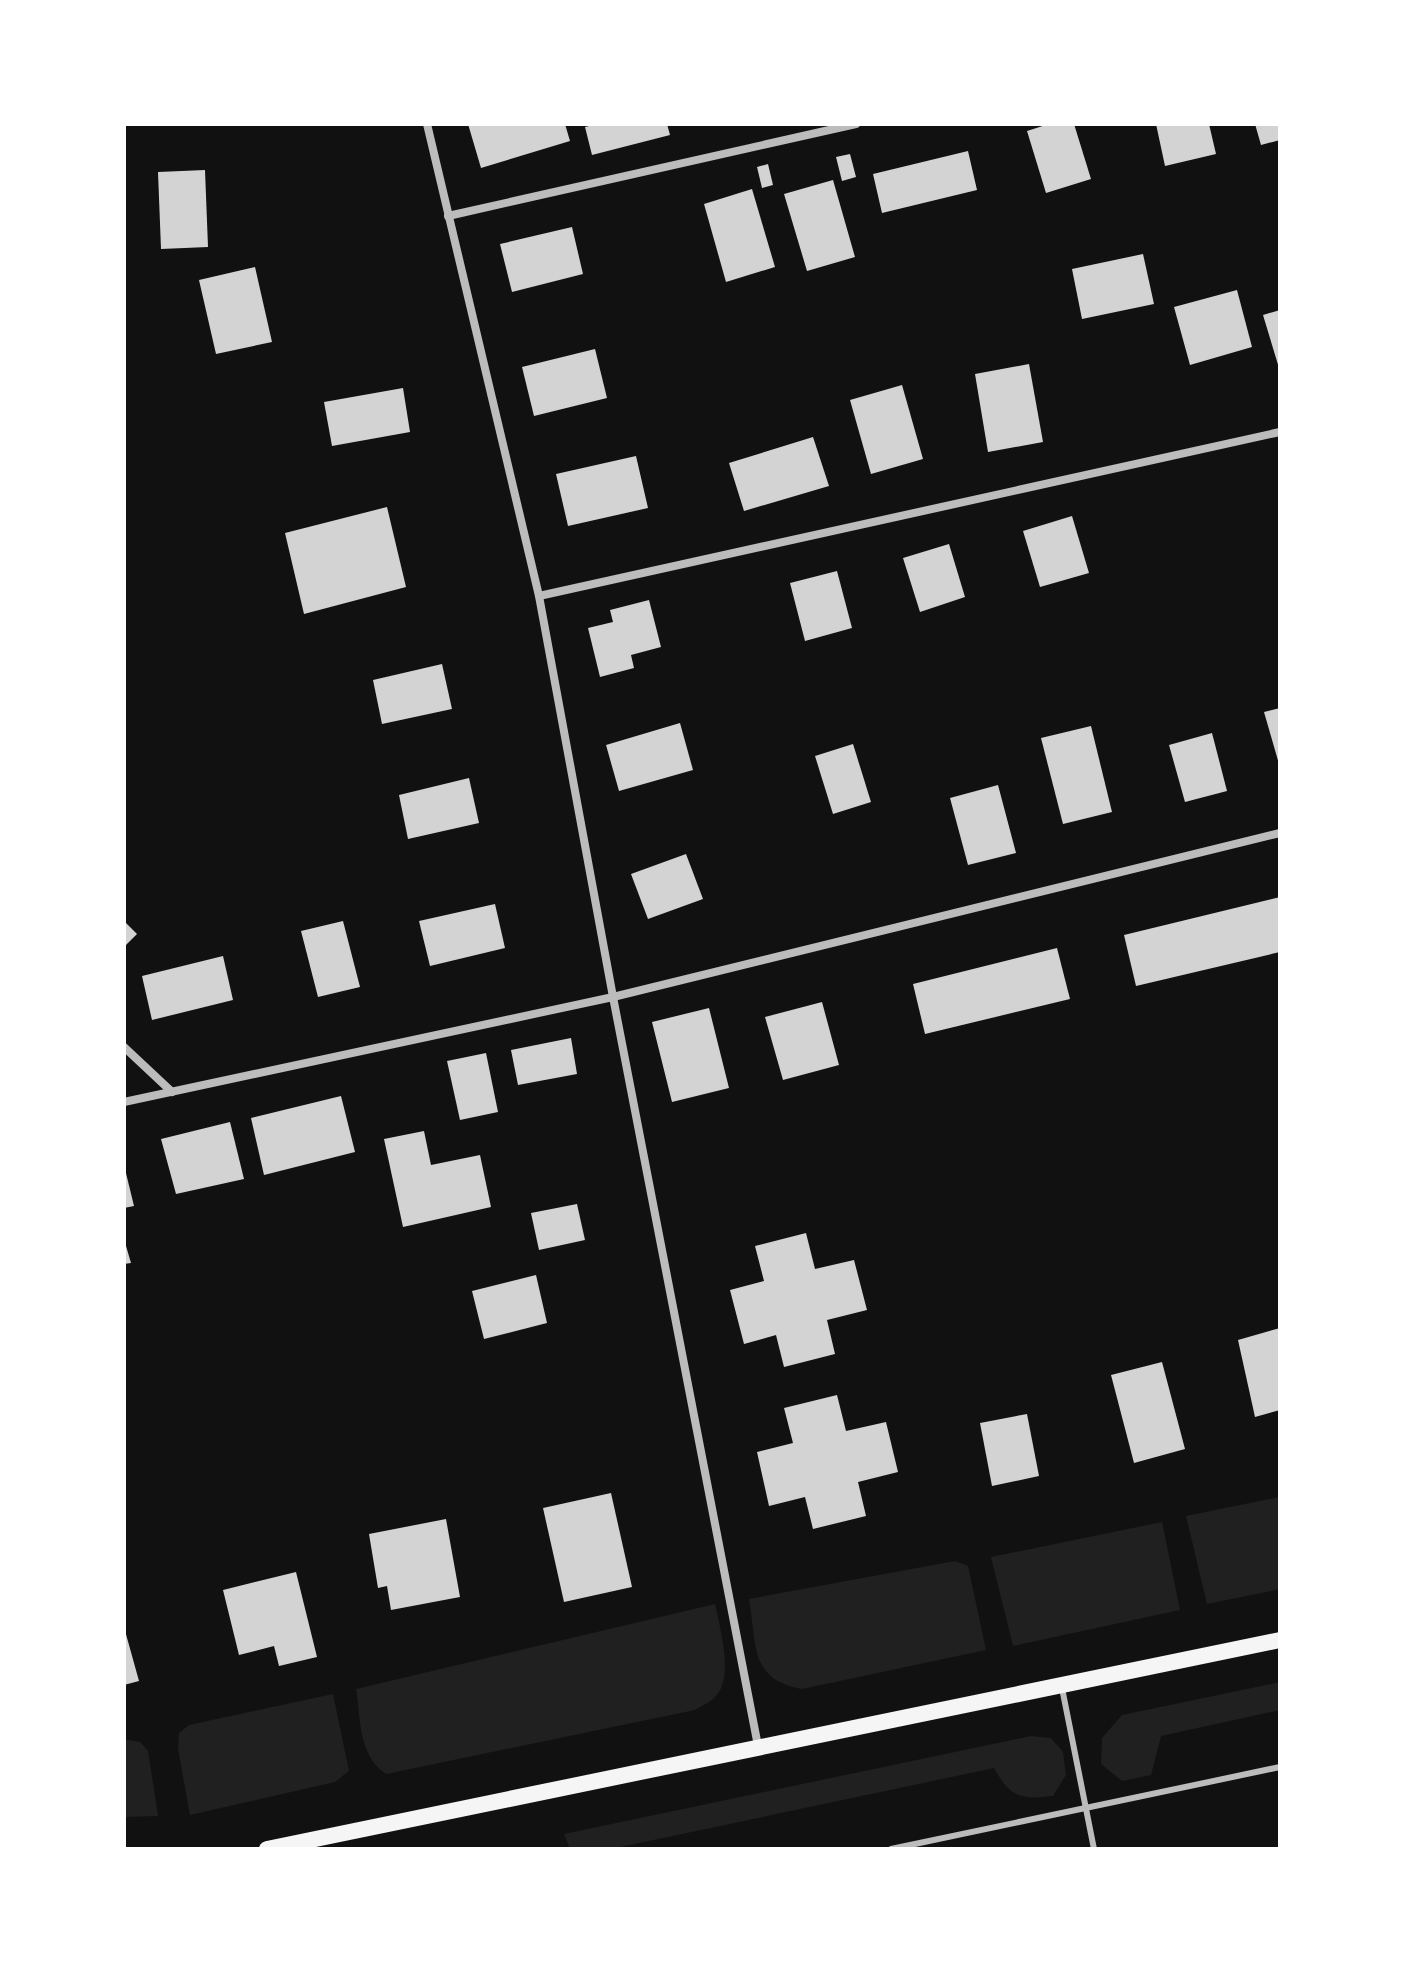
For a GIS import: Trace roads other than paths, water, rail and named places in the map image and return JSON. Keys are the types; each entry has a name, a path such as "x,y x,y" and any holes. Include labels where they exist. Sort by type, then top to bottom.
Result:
{"main road":[{"path":"267,1849 1280,1640"}],"street":[{"path":"427,124 539,596 758,1746"},
{"path":"448,216 856,124"},
{"path":"539,596 1280,432"},
{"path":"124,1102 613,997 1280,833"},
{"path":"124,1047 172,1092"}],"lane":[{"path":"1061,1686 1094,1849"},
{"path":"891,1849 1280,1767"}]}
